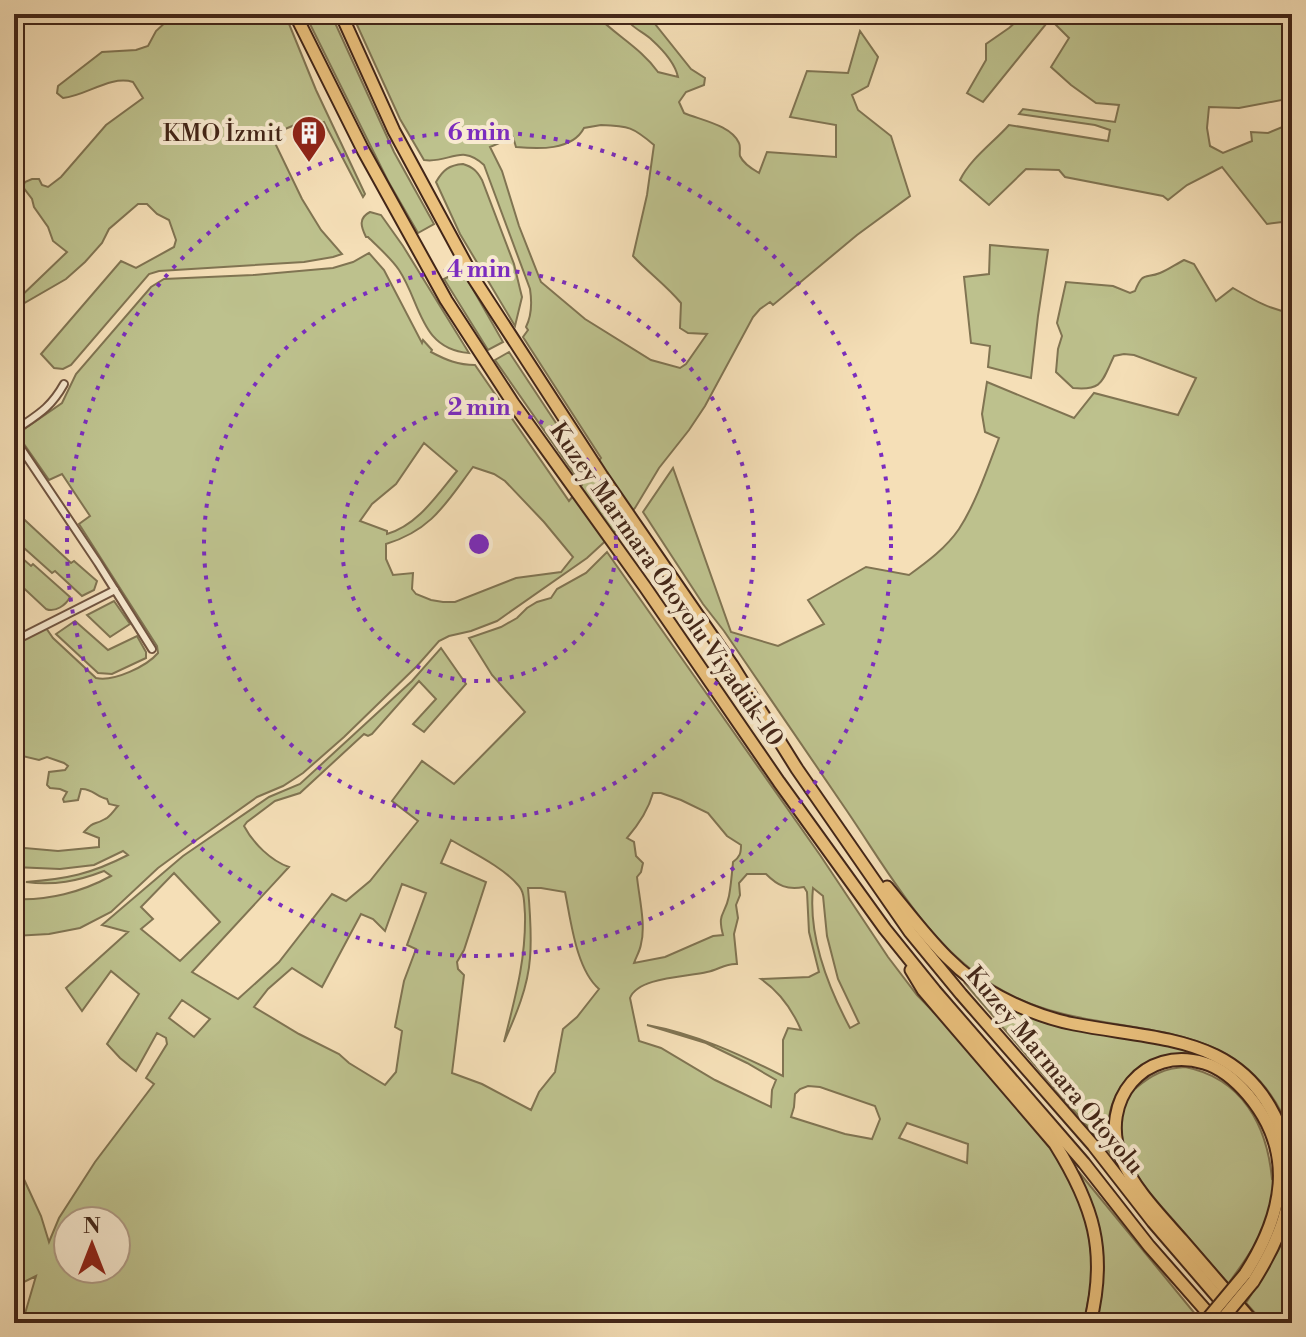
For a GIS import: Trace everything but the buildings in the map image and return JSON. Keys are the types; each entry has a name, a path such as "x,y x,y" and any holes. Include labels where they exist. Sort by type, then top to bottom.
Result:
{"highway":[{"name":"Kuzey Marmara Otoyolu Viyadük-10","path":"295,14 363,150 446,300 513,403 829,852"},
{"name":"Kuzey Marmara Otoyolu Viyadük-10","path":"341,14 394,131 474,279 845,839"},
{"path":"845,839 945,957 987,990 1029,1011 1058,1020 1196,1047 1231,1064 1264,1098 1279,1125 1289,1156 1290,1199 1280,1232 1218,1323"},
{"name":"Kuzey Marmara Otoyolu","path":"845,839 910,932 1093,1145 1153,1222 1240,1323"},
{"name":"Kuzey Marmara Otoyolu","path":"829,852 935,991 1084,1163 1149,1246 1218,1323"},
{"path":"885,929 923,990 1055,1144 1072,1171 1091,1216 1097,1247 1098,1272 1090,1323"},
{"path":"1204,1323 1249,1278 1279,1195 1278,1155 1267,1122 1243,1089 1218,1069 1191,1060 1175,1060 1139,1075 1122,1095 1114,1131 1119,1153 1131,1177 1162,1218 1254,1323"}],"street":[{"path":"14,431 48,408 64,384"},
{"path":"14,438 152,649"},
{"path":"14,641 115,590"}],"green space":[{"path":"166,14 285,14 316,90 365,194 363,197 324,122 318,124 314,117 273,134 302,199 321,230 342,254 304,262 149,274 71,365 63,369 54,368 41,354 121,261 136,268 174,247 176,240 169,220 147,204 138,204 109,229 102,243 66,279 14,309 14,303 67,252 53,241 48,227 23,187 25,182 39,179 42,185 48,187 61,177 106,125 143,98 133,82 107,83 63,98 57,93 58,86 102,52 136,50 148,46 156,31 169,19"},
{"path":"305,14 331,14 394,152 434,224 418,233 388,181"},
{"path":"352,14 595,14 658,72 678,77 664,52 632,26 625,14 647,14 691,69 705,78 704,85 686,92 679,102 684,113 729,132 739,143 741,159 759,173 767,152 836,157 836,125 790,117 807,71 848,73 860,31 878,57 868,86 852,95 858,110 891,136 910,196 857,235 773,305 770,302 760,309 705,406 659,468 635,508 587,558 497,621 439,641 344,737 303,773 257,797 188,846 158,868 111,912 80,928 14,936 14,899 64,894 111,876 104,871 66,882 26,882 78,874 128,855 123,851 94,865 60,869 14,867 14,847 58,851 99,847 99,838 84,832 92,824 107,818 118,806 85,789 81,789 78,800 64,802 67,792 47,785 49,772 65,770 68,766 47,757 39,760 14,754 14,644 46,628 96,678 103,679 130,672 158,653 157,646 79,524 90,516 62,474 49,480 17,434 62,403 76,374 151,287 164,279 333,268 369,253 384,270 422,343 423,340 431,352 447,360 475,365 569,501 582,485 495,360 509,352 589,473 601,458 523,337 528,330 530,289 484,165 462,155 424,160 400,119","holes":["601,125 630,129 654,145 647,195 633,256 681,303 680,328 688,333 707,334 680,368 651,360 585,319 541,282 502,171 490,147 513,137 516,147 554,147 579,136 584,128","424,443 457,471 426,508 398,530 387,534 387,531 360,521 372,504 396,484","473,467 494,474 505,481 573,557 561,572 516,578 455,602 431,600 416,594 412,589 413,573 393,575 386,559 386,544 427,523"]},
{"path":"1025,14 1292,14 1292,98 1239,108 1209,107 1207,128 1210,146 1223,153 1252,141 1251,132 1268,133 1292,123 1292,229 1282,222 1267,224 1222,167 1187,185 1168,200 1163,196 1065,177 1059,170 1026,169 989,205 960,180 976,158 1009,125 1108,141 1110,130 1019,114 1023,109 1115,122 1119,105 1096,103 1051,67 1069,38 1050,19 983,102 967,93 986,60 986,44"},
{"path":"463,164 474,170 482,180 514,264 522,297 515,326 460,234 436,182 447,169"},
{"path":"370,212 381,215 403,246 469,353 453,350 431,334 399,270 366,237 362,223"},
{"path":"990,245 1048,250 1031,378 988,367 990,346 971,343 964,277 989,274"},
{"path":"1184,260 1194,264 1216,301 1233,288 1269,307 1292,313 1292,1137 1270,1093 1241,1063 1207,1045 1169,1033 1045,1009 1005,992 956,957 898,887 643,512 673,468 731,632 778,646 824,624 808,600 866,567 909,575 954,536 976,496 999,438 985,432 982,414 987,382 1074,418 1094,393 1178,415 1196,378 1134,355 1114,356 1104,378 1096,386 1073,388 1056,372 1062,336 1057,323 1066,282 1113,286 1130,293 1135,291 1142,278 1163,272"},
{"path":"462,270 503,342 488,350 444,279"},
{"path":"14,510 71,563 74,561 97,581 94,590 82,596 14,539"},
{"path":"14,551 70,597 66,603 56,609 46,609 14,579"},
{"path":"607,552 888,957 917,995 953,1032 1059,1157 1078,1194 1089,1233 1093,1274 1084,1323 14,1323 24,1317 36,1276 14,1287 14,1182 22,1175 49,1242 52,1235 52,1285 132,1285 132,1205 67,1205 95,1162 154,1084 146,1078 167,1044 166,1038 157,1033 136,1071 107,1044 139,994 111,971 82,1011 66,988 128,932 102,925 183,856 269,797 300,784 412,681 441,648 466,684 424,732 413,724 436,699 419,681 372,734 364,734 300,793 275,801 244,826 263,851 289,867 192,972 238,999 279,962 332,894 346,901 370,881 418,821 392,801 422,761 454,784 525,712 492,675 469,638 501,627 537,602 551,598 557,589 586,573","holes":["653,793 681,800 708,813 727,836 741,845 741,850 733,862 729,896 721,918 723,935 713,936 665,957 634,963 642,936 637,877 643,863 636,856 634,842 627,838 649,806","451,840 504,872 518,885 523,895 525,931 522,963 504,1042 521,1001 529,969 531,932 528,888 565,892 580,957 599,989 563,1029 555,1072 539,1092 531,1110 482,1084 452,1073 464,975 458,969 457,962 464,950 486,882 441,863","174,873 220,922 180,961 141,929 153,919 141,907","747,874 766,874 783,886 804,887 807,892 809,932 819,972 809,977 761,979 785,1002 801,1030 788,1028 783,1040 783,1076 717,1046 647,1025 706,1043 776,1080 771,1107 715,1080 661,1048 639,1041 630,998 635,991 653,982 737,964 734,934 738,918 739,883","402,884 426,893 407,945 416,949 404,981 395,1027 402,1031 396,1072 385,1085 339,1054 254,1007 268,989 292,968 322,987 361,914 373,919 385,931","813,888 823,896 827,936 838,979 859,1023 850,1028 821,960 812,906","182,1000 210,1019 194,1037 169,1018","820,1087 875,1106 880,1119 872,1139 791,1117 795,1094 800,1089","907,1123 968,1144 967,1163 899,1138"]},
{"path":"114,601 130,624 110,637 87,615"},
{"path":"75,621 108,650 137,636 146,658 112,674 98,673 56,634"},
{"path":"964,982 1040,1021 1064,1028 1180,1047 1208,1058 1180,1054 1157,1058 1144,1064 1124,1083 1111,1108 1109,1122 1110,1143 1117,1161"},
{"path":"1185,1067 1222,1082 1248,1107 1264,1140 1274,1180 1265,1225 1228,1284 1149,1192 1128,1160 1122,1143 1120,1125 1124,1107 1134,1087 1159,1073"},
{"path":"1078,1171 1196,1315 1198,1320 1195,1323 1095,1323 1102,1263 1093,1211"},
{"path":"1292,1215 1292,1271 1285,1282 1292,1323 1264,1323 1246,1303 1279,1249"}],"place":[{"name":"KMO İzmit","path":"309,164"}]}
